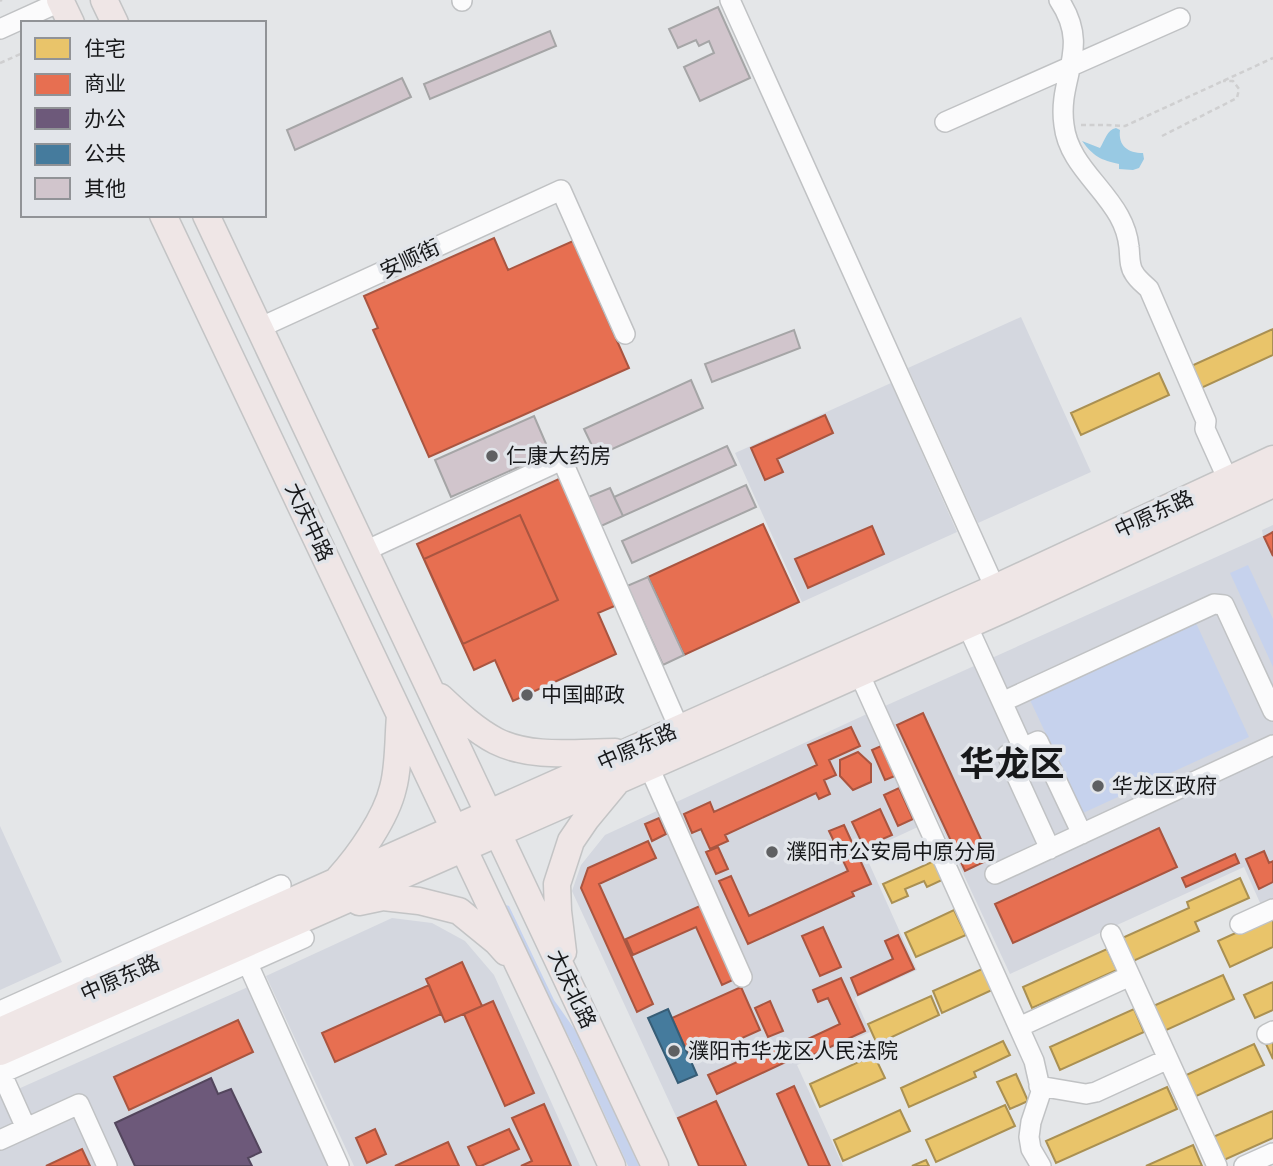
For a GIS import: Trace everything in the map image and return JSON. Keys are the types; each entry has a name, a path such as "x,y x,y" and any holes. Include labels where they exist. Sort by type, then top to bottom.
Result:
{"main road":[{"path":"104,0 114,21"},
{"name":"大庆中路","path":"164,217 459,838"},
{"name":"大庆中路","path":"207,217 494,823"},
{"name":"中原东路","path":"494,823 620,779 638,759 679,728 995,588 1273,459"},
{"name":"中原东路","path":"0,1031 335,882 459,838 638,759 859,673 1273,484"},
{"path":"430,688 469,723 497,741 530,751 638,759"},
{"path":"335,882 353,863 386,810 394,787 400,714"},
{"path":"567,978 557,884 571,841 586,818 620,779"},
{"name":"大庆北路","path":"494,823 655,1166"},
{"name":"中原东路","path":"0,1068 244,955 459,838"},
{"name":"大庆北路","path":"459,838 612,1166"},
{"path":"323,910 383,897 419,901 459,911 497,942 518,964"}],"street":[{"path":"730,0 995,588"},
{"path":"1059,0 1067,12 1074,39 1063,105 1065,133 1076,157 1119,216 1129,244 1132,272 1149,289 1206,421 1205,429 1228,480"},
{"path":"22,21 64,6"},
{"path":"945,122 1180,18"},
{"path":"0,29 21,21"},
{"name":"安顺街","path":"259,328 561,190 625,334"},
{"path":"365,551 562,460 679,728"},
{"path":"1002,702 1214,604 1224,605 1273,710"},
{"path":"967,625 1023,748"},
{"path":"859,673 1034,1061 1041,1093 1028,1137 1031,1149 1041,1166"},
{"path":"1050,849 1007,755 1038,741 1082,834"},
{"path":"995,874 1273,745"},
{"path":"638,759 742,977"},
{"path":"0,1011 281,885"},
{"path":"1240,924 1273,909"},
{"path":"1111,934 1217,1166"},
{"path":"304,939 244,955 339,1166"},
{"path":"1019,1027 1130,976"},
{"path":"1039,1086 1086,1094 1096,1092 1168,1059"},
{"path":"0,1068 26,1128"},
{"path":"0,1140 79,1104 107,1166"},
{"path":"1244,1166 1273,1153"}],"path":[{"path":"0,63 21,54"},
{"path":"1064,126 1104,124 1125,127 1273,58"},
{"path":"1162,136 1237,98 1239,89 1233,81 1222,81"}],"shaded area":[{"path":"1116,128 1120,130 1125,148 1143,153 1144,159 1139,168 1119,169 1119,164 1098,157 1082,141 1100,148 1108,133"},
{"path":"1021,317 1091,472 978,523 908,368"},
{"path":"891,383 957,532 802,602 735,453"},
{"name":"华龙区政府","path":"1273,525 1273,899 1261,905 1244,867 1010,974 885,706 1263,536 1262,530"},
{"path":"1248,565 1273,619 1273,667 1230,573"},
{"path":"1196,623 1249,737 1083,813 1030,700"},
{"path":"869,713 920,826 864,852 917,970 855,998 870,1032 797,1065 843,1166 699,1166 572,891 581,865 605,835"},
{"path":"0,826 62,962 0,990"},
{"path":"506,905 509,906 554,1000 580,1037 639,1166 628,1166 572,1043 542,987"},
{"path":"392,918 432,923 465,941 494,975 580,1166 354,1166 266,976"},
{"path":"248,987 329,1166 0,1166 0,1097"}],"building: 住宅":[{"path":"1273,329 1273,355 1199,389 1189,367"},
{"path":"1159,373 1169,395 1081,435 1071,413"},
{"path":"934,861 942,880 927,887 924,881 905,889 908,896 892,903 883,884"},
{"path":"1240,878 1249,898 1195,922 1199,931 1131,962 1120,939 1189,908 1187,902"},
{"path":"954,910 966,935 916,957 905,933"},
{"path":"1273,916 1273,947 1230,967 1218,941"},
{"path":"1107,949 1117,970 1032,1008 1023,987"},
{"path":"982,969 992,990 942,1013 933,991"},
{"path":"1223,975 1234,999 1162,1032 1151,1007"},
{"path":"1273,982 1273,1010 1255,1018 1244,995"},
{"path":"931,996 939,1015 877,1044 868,1024"},
{"path":"1134,1009 1144,1032 1060,1070 1050,1047"},
{"path":"1003,1041 1010,1055 974,1072 976,1077 909,1107 901,1088"},
{"path":"1273,1041 1273,1059 1266,1044"},
{"path":"1254,1044 1264,1065 1192,1098 1182,1077"},
{"path":"874,1055 885,1078 820,1107 810,1084"},
{"path":"1016,1074 1028,1101 1010,1109 997,1082"},
{"path":"1167,1087 1177,1109 1056,1163 1046,1141"},
{"path":"1005,1105 1015,1126 936,1162 926,1140"},
{"path":"900,1110 910,1131 843,1161 834,1140"},
{"path":"1273,1111 1273,1138 1224,1160 1213,1137"},
{"path":"1193,1145 1202,1166 1146,1166"},
{"path":"926,1160 929,1166 912,1166"}],"building: 商业":[{"path":"494,238 508,270 573,241 629,368 429,457 373,330 378,328 364,296"},
{"path":"825,415 833,433 777,459 783,472 765,480 751,448"},
{"path":"561,478 617,605 598,613 616,654 513,701 495,660 474,670 417,544"},
{"path":"520,515 558,600 463,644 424,559"},
{"path":"763,524 799,602 684,655 648,577"},
{"path":"872,526 884,554 808,588 795,559"},
{"path":"1273,532 1273,556 1264,537"},
{"path":"923,713 990,859 965,871 897,725"},
{"path":"851,727 860,746 829,760 836,775 824,780 830,794 819,799 816,793 725,835 728,841 710,849 701,829 692,833 684,814 710,802 714,812 817,765 808,745"},
{"path":"881,746 895,776 885,780 872,750"},
{"path":"858,752 871,764 871,782 853,790 840,776 840,760"},
{"path":"899,788 913,819 898,826 884,795"},
{"path":"880,809 892,835 864,847 852,822"},
{"path":"659,818 666,834 652,841 645,824"},
{"path":"844,825 871,884 852,892 854,896 748,944 719,881 731,876 749,916 848,871 829,831"},
{"path":"1159,828 1177,867 1013,943 995,904"},
{"path":"648,841 656,858 599,884 653,1004 637,1012 581,888 588,868"},
{"path":"718,847 728,869 716,874 706,852"},
{"path":"1264,851 1269,863 1273,861 1273,882 1259,889 1246,859"},
{"path":"1235,854 1239,863 1186,887 1182,878"},
{"path":"702,905 735,979 722,985 696,927 633,955 626,939"},
{"path":"823,927 841,967 820,976 802,936"},
{"path":"898,935 914,969 858,995 851,978 893,959 885,941"},
{"path":"462,962 482,1006 445,1022 426,979"},
{"path":"841,978 865,1031 800,1061 793,1046 840,1024 828,998 818,1002 813,990"},
{"path":"429,985 441,1014 335,1062 322,1033"},
{"path":"741,987 760,1030 691,1061 672,1018"},
{"path":"493,1001 534,1093 505,1106 464,1014"},
{"path":"770,1001 783,1031 768,1037 755,1008"},
{"path":"238,1020 253,1052 129,1110 114,1077"},
{"path":"782,1042 790,1060 717,1094 708,1075"},
{"path":"794,1086 830,1166 809,1166 777,1094"},
{"path":"716,1101 746,1166 699,1166 678,1118"},
{"path":"544,1104 571,1166 521,1166 532,1161 512,1118"},
{"path":"375,1129 386,1154 367,1163 356,1138"},
{"path":"509,1129 519,1149 477,1166 468,1147"},
{"path":"448,1142 459,1166 395,1166"},
{"path":"82,1149 90,1166 46,1166"}],"building: 办公":[{"path":"211,1078 218,1094 231,1089 261,1152 248,1158 252,1166 135,1166 115,1123"}],"building: 公共":[{"path":"668,1009 697,1075 678,1083 648,1018"}],"building: 其他":[{"path":"718,7 750,78 700,101 684,67 714,53 709,41 699,46 696,40 678,48 669,29"},
{"path":"550,31 556,46 430,99 424,84"},
{"path":"402,78 411,97 295,150 287,130"},
{"path":"794,330 800,348 712,382 705,364"},
{"path":"691,380 703,408 597,456 584,429"},
{"name":"仁康大药房","path":"534,416 550,453 451,497 435,460"},
{"path":"727,446 736,465 623,516 614,497"},
{"path":"746,485 756,507 632,563 622,541"},
{"path":"610,488 623,516 599,527 586,498"},
{"path":"648,577 684,655 663,665 627,586"}],"place":[{"name":"仁康大药房","path":"492,456"},
{"name":"中国邮政","path":"527,695"},
{"name":"华龙区政府","path":"1098,786"},
{"name":"濮阳市公安局中原分局","path":"772,852"},
{"name":"濮阳市华龙区人民法院","path":"674,1051"}],"district":[{"name":"华龙区","path":"1012,764"}]}
